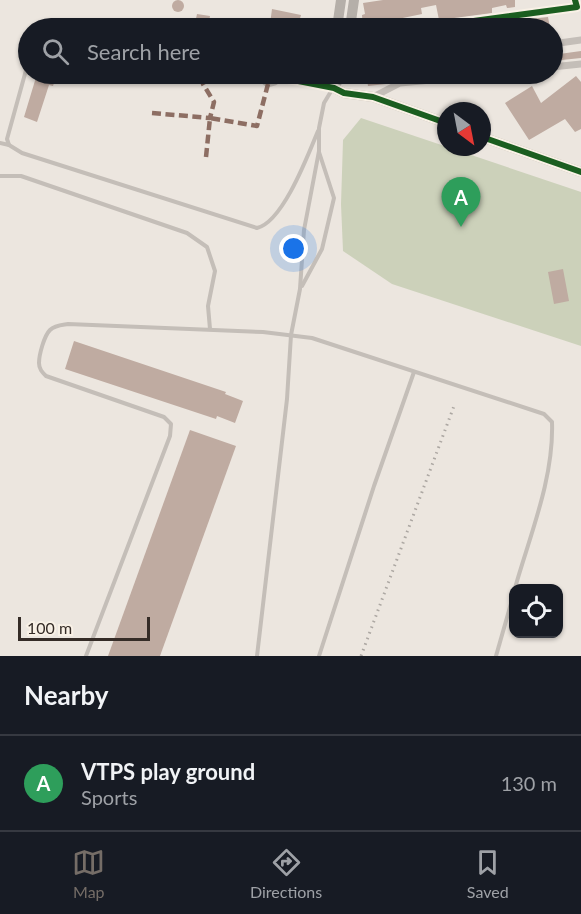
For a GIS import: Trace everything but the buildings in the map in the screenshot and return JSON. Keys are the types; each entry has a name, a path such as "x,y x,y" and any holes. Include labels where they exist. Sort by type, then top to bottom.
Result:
{"street":[{"path":"338,18 341,0"},
{"path":"351,18 354,0"},
{"path":"487,18 578,4"},
{"path":"563,42 581,40"},
{"path":"563,66 581,64"},
{"path":"316,84 344,93 373,97 437,120"},
{"path":"332,84 333,88"},
{"path":"333,88 335,84"},
{"path":"373,97 398,84"},
{"path":"491,139 581,172"}],"lane":[{"path":"9,145 7,139 22,84"},
{"path":"257,656 287,399 291,335 300,289 304,230 319,151 324,103 333,88"},
{"path":"0,143 9,145 22,153 257,228 268,222 292,192 320,128"},
{"path":"300,289 322,249 334,198 319,151"},
{"path":"0,176 21,176 187,233 207,247 215,271 208,306 210,330"},
{"path":"86,656 170,436 171,424 164,417 46,376 40,369 39,361 47,335 53,327 68,324 210,330 312,338 544,414 552,422 552,439 545,483 516,584"},
{"path":"319,656 414,372"},
{"path":"496,656 509,608"}],"green space":[{"path":"361,118 437,144 437,156 474,156 581,192 581,346 392,284 343,251 341,204 343,140"}],"railway":[{"path":"361,656 454,406"}],"marked path":[{"path":"152,113 210,118 214,102 203,84"},
{"path":"206,157 210,118 257,126 268,84"}],"cycle path":[{"path":"496,18 577,7 575,0"},
{"path":"314,84 334,88 344,93 373,97 437,120"},
{"path":"491,140 581,172"}],"place":[{"name":"VTPS play ground","path":"461,227"}]}
